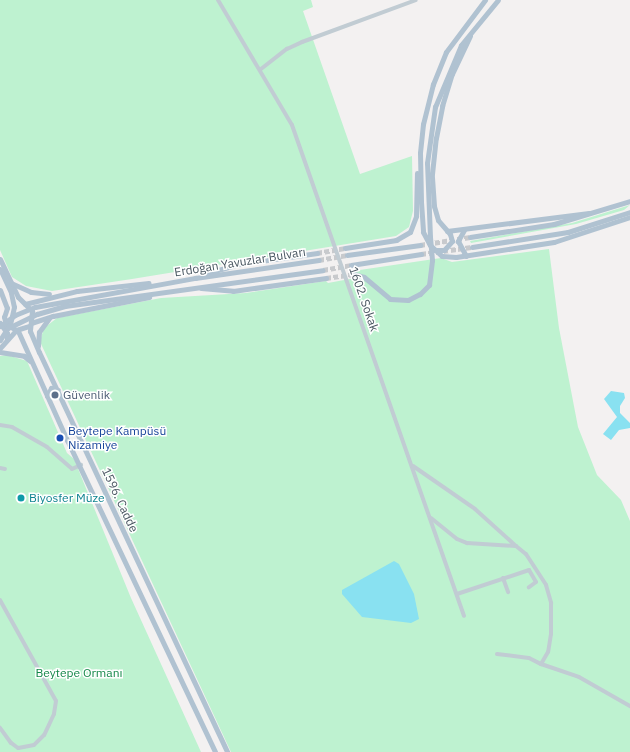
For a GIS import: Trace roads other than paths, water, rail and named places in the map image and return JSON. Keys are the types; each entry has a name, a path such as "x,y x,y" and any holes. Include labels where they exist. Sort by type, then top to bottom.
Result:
{"main road":[{"path":"345,248 402,238 410,232 416,220 416,180 420,160 423,124 441,64 456,36 485,0"},
{"path":"498,0 461,45 450,68 435,107 427,171 428,238 434,250 446,257 466,256 561,240 630,217"},
{"path":"434,250 444,250 451,244 452,237 438,220 434,206 434,150 442,106 452,74 472,31"},
{"path":"354,274 364,277 390,299 408,300 420,294 429,285 432,260 428,238 420,160"},
{"path":"470,237 554,224 600,212 630,201"},
{"path":"447,231 600,212"},
{"path":"472,247 568,232 630,212"},
{"path":"464,230 458,241 466,256"},
{"path":"348,255 420,244"},
{"path":"195,278 240,264 317,253"},
{"path":"351,265 421,254"},
{"name":"1596. Cadde","path":"0,259 10,282 24,303 32,311 30,324 39,352 227,752"},
{"name":"Erdoğan Yavuzlar Bulvarı","path":"0,324 15,315 35,307 164,283 319,260"},
{"path":"0,269 11,293 14,307 10,324 0,340"},
{"name":"Erdoğan Yavuzlar Bulvarı","path":"1,334 36,314 65,306 323,270"},
{"path":"196,287 233,290 326,278"},
{"path":"10,282 31,292 58,294"},
{"name":"Erdoğan Yavuzlar Bulvarı","path":"24,303 58,294 127,285 164,283"},
{"name":"1596. Cadde","path":"0,290 7,308 4,317 6,324 17,331 215,752"},
{"name":"Erdoğan Yavuzlar Bulvarı","path":"30,324 53,316 114,306 168,291"},
{"path":"0,315 14,303 24,303"},
{"path":"39,352 39,332 44,322 53,316"},
{"path":"0,324 7,333 6,339"},
{"path":"0,348 6,339 30,324"},
{"path":"0,352 24,356 33,364"},
{"path":"47,396 51,388 58,390"},
{"path":"50,402 56,403 61,397"}],"street":[{"name":"1602. Sokak","path":"218,0 261,69 297,139 431,518 464,616"},
{"path":"261,69 287,49 302,42 416,0"},
{"path":"0,425 12,427 47,447 72,469 81,465"},
{"path":"412,465 475,509 526,554 540,574 551,603 551,634 548,652 541,664"},
{"path":"0,468 5,469"},
{"path":"431,518 456,538 467,543 516,546"},
{"path":"457,594 529,570 536,582 529,587"},
{"path":"503,578 508,592"},
{"path":"0,600 56,701 54,714 44,735 34,745 18,748 11,744 0,728"},
{"path":"498,654 529,658 579,678 630,706"}],"water":[{"path":"611,391 624,393 625,398 620,406 620,413 630,423 630,428 619,430 611,440 603,434 617,417 604,399"},
{"path":"394,561 399,564 414,594 419,619 411,623 362,617 342,594 342,590"}],"tunnel":[{"path":"420,245 470,237"},
{"path":"421,254 472,247"},
{"path":"317,253 345,248"},
{"path":"319,260 347,255"},
{"path":"323,270 351,265"},
{"path":"326,278 354,274"}],"place":[{"name":"Güvenlik","path":"55,395"},
{"name":"Beytepe Kampüsü Nizamiye","path":"60,438"},
{"name":"Biyosfer Müze","path":"21,498"}],"park label":[{"name":"Beytepe Ormanı","path":"79,673"}]}
